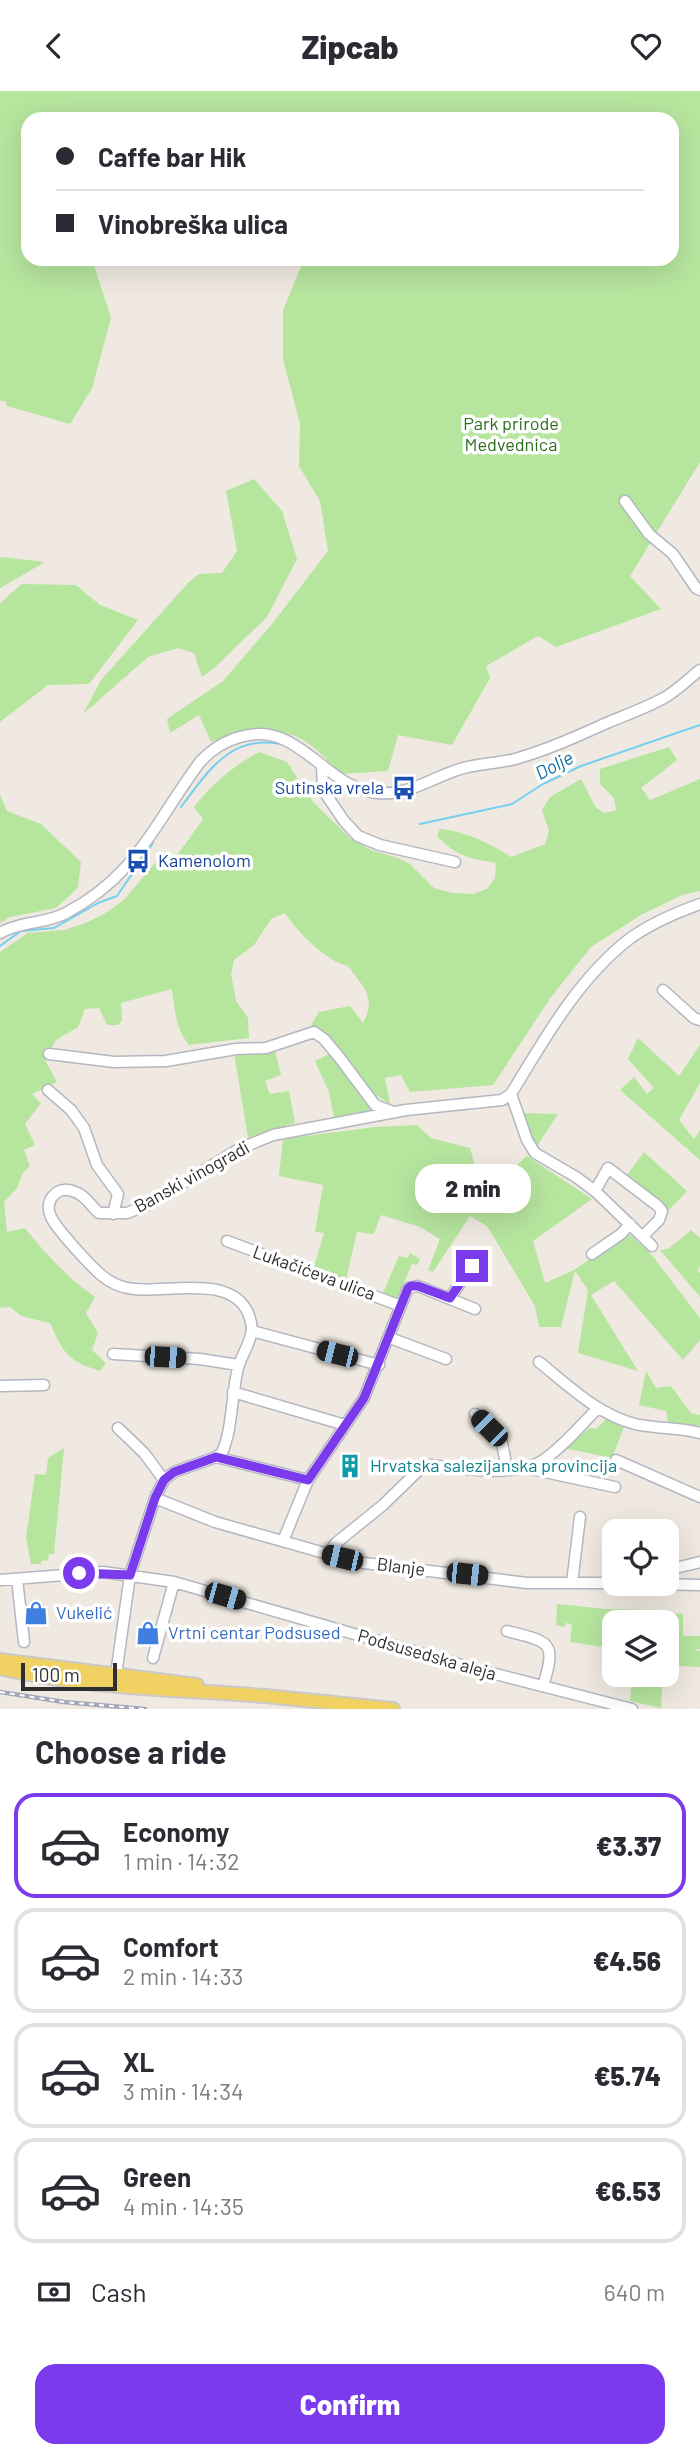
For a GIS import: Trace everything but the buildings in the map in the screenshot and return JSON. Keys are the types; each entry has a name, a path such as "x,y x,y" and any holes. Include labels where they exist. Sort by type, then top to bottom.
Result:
{"main road":[{"path":"0,1660 211,1694 263,1696 393,1709"},
{"path":"0,1668 115,1680"}],"street":[{"path":"625,501 649,534 673,554 695,588 700,590"},
{"path":"0,933 25,923 62,915 112,882 135,859 200,762 225,743 250,734 272,734 289,740 345,783 375,793 400,792 457,770 515,759 571,739 663,699 700,670"},
{"path":"322,765 323,790 358,836 380,845 455,862"},
{"path":"652,1245 595,1191 536,1153 527,1140 512,1094 564,1007 608,959 631,938 654,924 700,904"},
{"path":"663,990 694,1018 700,1020"},
{"path":"49,1053 114,1062 166,1061 236,1049 266,1048 314,1032 324,1039 375,1105 393,1112"},
{"path":"48,1090 71,1110 84,1128 97,1165 118,1194 113,1214 99,1213 83,1195 69,1190 60,1190 52,1195 49,1202 51,1217 61,1230 100,1273 116,1285 134,1289 223,1290 243,1305 249,1314 252,1331 238,1365 222,1453 174,1472 164,1480 155,1498 130,1575 115,1680"},
{"name":"Banski vinogradi","path":"113,1214 127,1213 145,1206 239,1149 273,1135 393,1112 446,1104 502,1100 512,1094"},
{"path":"595,1191 608,1168 658,1206 662,1210 659,1220 643,1236"},
{"path":"592,1254 621,1234 630,1224"},
{"name":"Lukačićeva ulica","path":"228,1241 401,1306"},
{"path":"450,1298 472,1266"},
{"path":"283,1541 308,1480 362,1402 411,1286 418,1286 475,1309"},
{"path":"252,1331 379,1365"},
{"path":"390,1338 446,1359"},
{"path":"113,1354 200,1359 238,1365"},
{"path":"539,1362 597,1409 634,1424 700,1433"},
{"path":"0,1385 44,1385"},
{"path":"233,1392 345,1425"},
{"path":"526,1468 541,1462 597,1409"},
{"path":"475,1414 502,1443 507,1469"},
{"path":"118,1428 145,1453 164,1480"},
{"path":"216,1457 308,1480"},
{"path":"616,1460 700,1497"},
{"path":"327,1555 336,1543 383,1505 422,1467 430,1465 484,1470 526,1468 615,1487"},
{"name":"Blanje","path":"155,1498 215,1522 327,1555 398,1568 494,1577 527,1583 602,1583"},
{"path":"572,1583 580,1517"},
{"path":"679,1567 700,1562"},
{"name":"Podsusedska aleja","path":"0,1580 79,1573 130,1575 174,1582 395,1647 632,1709"},
{"path":"17,1579 24,1642"},
{"path":"153,1658 174,1582"},
{"path":"679,1585 700,1585"},
{"path":"507,1631 534,1639 550,1650 551,1656 543,1686"}],"green space":[{"name":"Park prirode Medvednica","path":"0,91 700,91 700,462 630,576 661,609 556,647 538,636 486,666 490,678 452,745 398,735 388,771 341,774 308,743 281,732 257,731 211,742 199,715 170,733 167,719 223,681 272,624 328,551 320,501 299,466 300,424 283,359 283,310 301,266 679,266 679,112 21,112 21,266 94,266 111,318 92,388 70,424 7,406 5,401 0,401"},
{"path":"254,479 282,511 297,559 267,617 202,677 194,653 178,648 148,657 83,714 101,680 188,583 199,574 222,573 237,551 226,491"},
{"path":"0,557 45,562 0,588"},
{"path":"22,584 76,585 100,605 138,620 89,684 48,685 0,722 0,603"},
{"path":"669,747 677,760 641,788 650,800 700,779 700,891 682,895 641,915 591,947 551,997 493,1085 410,1092 401,1075 385,1078 390,1104 373,1093 331,1041 311,1025 319,1012 350,1006 363,1023 369,1006 363,986 348,966 313,945 285,913 271,919 254,945 234,960 231,974 236,1001 248,1018 249,1038 189,1045 178,1025 172,989 121,1003 122,1020 118,1025 107,1025 99,1008 85,1009 78,1027 56,1040 45,1060 57,1082 32,1094 41,1103 25,1124 35,1145 24,1150 30,1166 23,1173 17,1188 4,1202 7,1232 25,1228 57,1265 95,1297 86,1313 98,1333 92,1350 106,1363 100,1371 81,1363 63,1349 50,1323 21,1316 10,1307 0,1308 0,952 28,933 64,930 86,923 124,900 165,851 176,857 203,819 194,807 208,790 259,752 287,762 314,803 350,838 371,850 410,864 434,888 452,893 473,894 487,889 495,878 496,863 457,852 437,836 440,829 477,839 511,857 545,844 549,831 542,810 550,797 581,779 596,808 605,813 616,810 614,798 600,784 600,769"},
{"path":"0,795 7,811 41,824 81,862 78,888 56,908 10,917 0,923"},
{"path":"638,1038 679,1076 700,1045 700,1083 679,1120 694,1139 700,1130 700,1160 620,1090 634,1077 647,1094 654,1088 628,1059"},
{"path":"274,1047 281,1075 265,1081 270,1094 289,1091 295,1123 248,1138 234,1053"},
{"path":"333,1052 366,1104 380,1109 334,1117 329,1092 315,1061"},
{"path":"523,1113 558,1114 537,1146 530,1136"},
{"path":"417,1125 431,1138 470,1148 482,1191 500,1180 527,1156 592,1199 533,1241 545,1283 574,1270 628,1233 651,1254 700,1318 700,1340 683,1360 614,1281 591,1295 638,1371 578,1353 588,1290 575,1271 561,1327 539,1327 535,1306 487,1226 470,1216 433,1272 428,1270 440,1239 420,1227 381,1215 374,1234 357,1232 346,1280 314,1267 324,1233 315,1232 323,1185 279,1176 283,1139 375,1127"},
{"path":"644,1152 687,1191 669,1210 627,1175"},
{"path":"691,1230 700,1238 700,1266 697,1270 700,1273 700,1297 660,1250 668,1249"},
{"path":"410,1253 420,1259 417,1265 412,1264 397,1298 383,1293 399,1256 408,1258"},
{"path":"646,1371 656,1388 671,1386 691,1413 700,1415 700,1426 668,1422 666,1411 639,1405"},
{"path":"606,1419 624,1427 612,1458 564,1448 590,1428 596,1429"},
{"path":"64,1448 54,1554 49,1554 48,1560 41,1561 41,1564 31,1564 26,1538 35,1474 46,1475 48,1458"},
{"path":"557,1604 654,1610 602,1610 602,1647 570,1642 572,1624 566,1623 565,1627 556,1625"},
{"path":"679,1614 683,1614 683,1636 700,1636 700,1649 693,1650 700,1651 700,1667 679,1666"},
{"path":"631,1687 662,1687 661,1708 630,1701"}],"waterway":[{"name":"Dolje","path":"420,824 512,804 543,784 581,766 700,725"},
{"name":"Dolje","path":"181,807 212,768 236,749 266,742 285,745"},
{"name":"Dolje","path":"0,946 21,931 54,928 98,903 117,896 153,843"}],"railway":[{"path":"0,1692 64,1702 145,1709"}],"place":[{"name":"Sutinska vrela","path":"404,788"},
{"name":"Kamenolom","path":"138,861"},
{"name":"Hrvatska salezijanska provincija","path":"350,1466"},
{"name":"Vukelić","path":"36,1613"},
{"name":"Vrtni centar Podsused","path":"148,1633"}],"route":[{"path":"79,1573 130,1575 155,1498 164,1480 174,1472 216,1457 308,1480 364,1398 408,1288 418,1286 450,1298 472,1266"}]}
